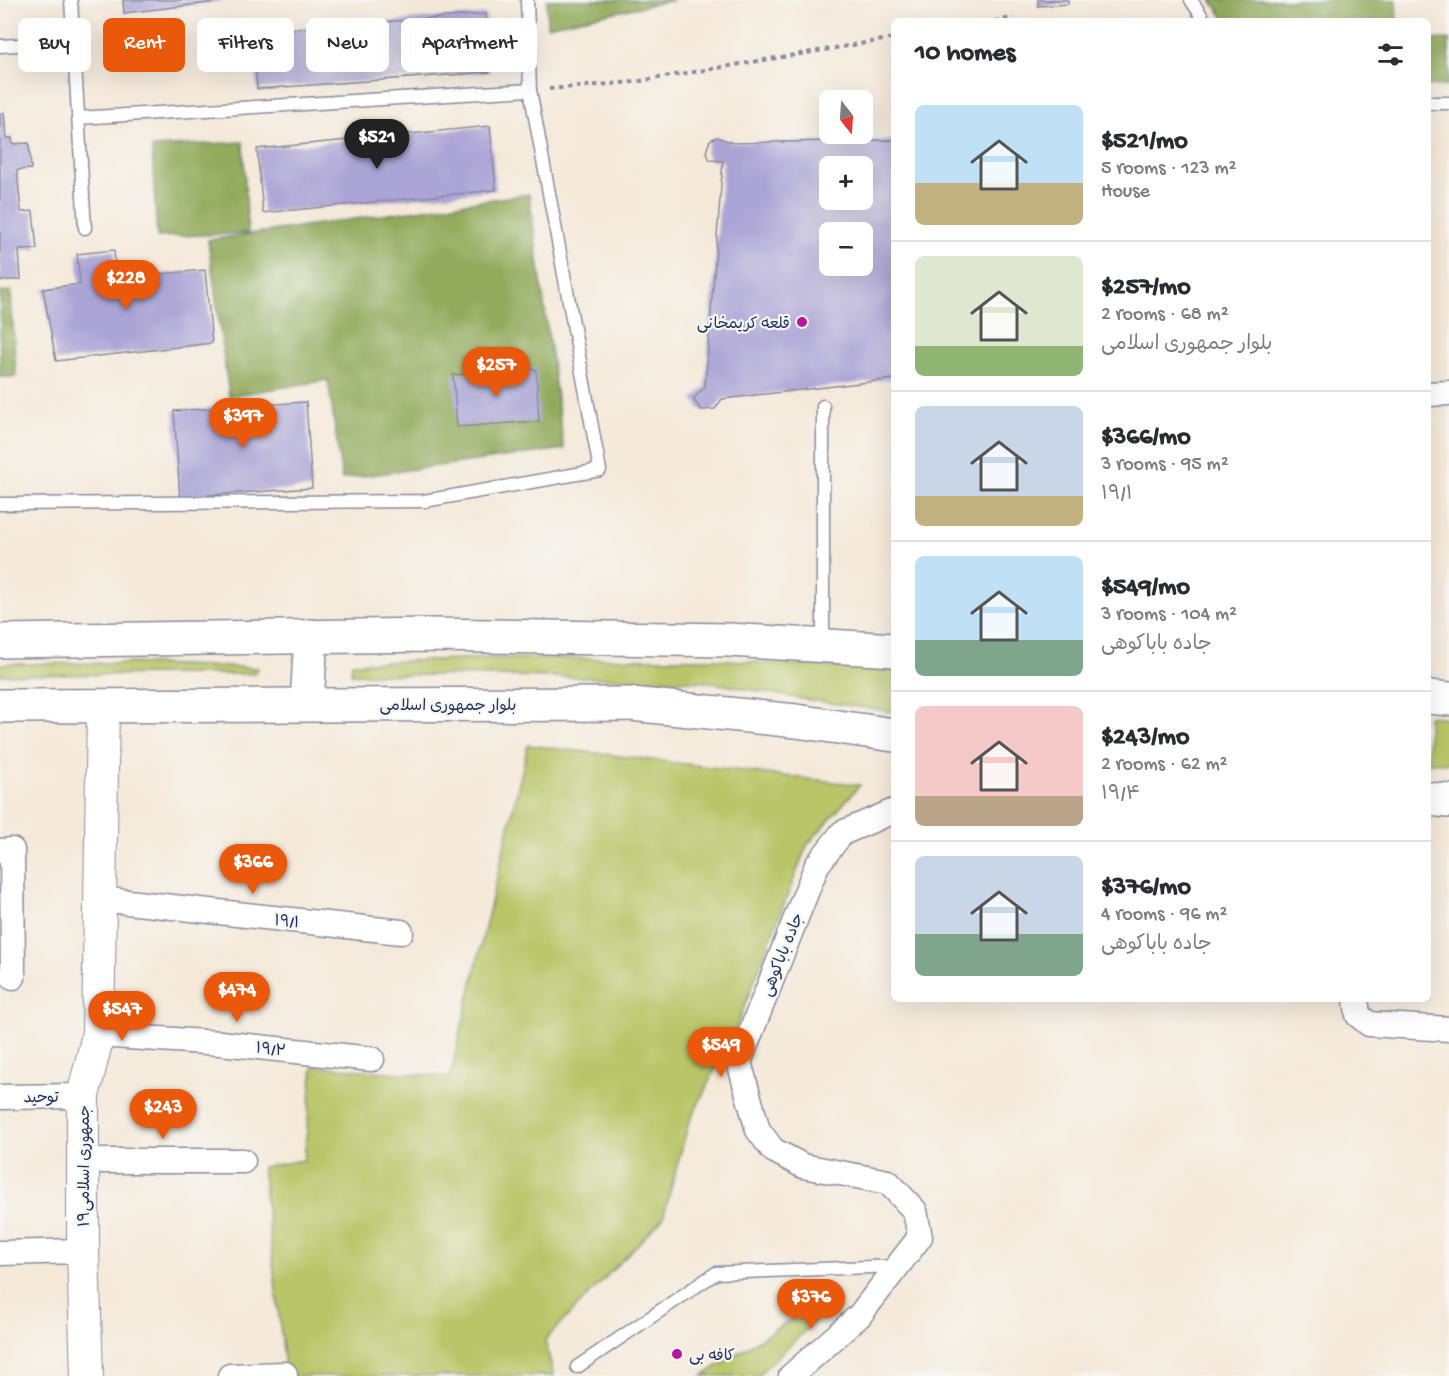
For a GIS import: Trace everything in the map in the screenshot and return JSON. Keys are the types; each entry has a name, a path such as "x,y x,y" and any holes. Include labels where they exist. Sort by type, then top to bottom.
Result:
{"main road":[{"path":"0,641 433,634 729,640 891,650"},
{"path":"307,704 310,636"},
{"path":"1431,697 1449,699"},
{"name":"بلوار جمهوری اسلامی","path":"0,706 631,704 796,721 891,735"},
{"path":"1431,800 1449,801"}],"street":[{"path":"1431,394 1449,393"},
{"name":"جمهوری اسلامی۱۹","path":"87,1376 82,1251 84,1161 82,1096 98,1035 103,706"},
{"name":"جاده باباکوهی","path":"791,1376 859,1316 920,1237 915,1211 888,1182 804,1166 773,1149 758,1130 739,1062 817,865 842,833 891,812"},
{"path":"0,851 12,850 13,977"},
{"name":"۱۹/۱","path":"100,899 401,932"},
{"path":"1357,1007 1369,1024 1449,1029"},
{"name":"۱۹/۲","path":"98,1035 220,1043 372,1059"},
{"name":"توحید","path":"0,1097 82,1096"},
{"path":"84,1161 243,1161"},
{"path":"0,1253 82,1251"},
{"path":"230,1376 285,1374"}],"lane":[{"path":"71,0 72,18"},
{"path":"0,504 424,501 600,470 530,90 527,0"},
{"path":"1191,0 1204,18"},
{"path":"0,46 18,45"},
{"path":"75,72 85,228"},
{"path":"78,118 530,90"},
{"path":"1431,103 1449,103"},
{"path":"823,406 823,646"},
{"path":"577,1367 716,1273 898,1266"}],"path":[{"path":"530,90 634,82 891,39"}],"green space":[{"path":"547,0 674,0 547,26"},
{"path":"1211,0 1396,0 1397,18 1224,18"},
{"path":"1449,39 1449,85 1431,86 1431,40"},
{"path":"243,142 248,233 157,237 152,147"},
{"path":"529,194 564,449 342,479 328,380 229,396 208,240"},
{"path":"11,291 16,377 0,377 0,292"},
{"path":"488,658 713,659 891,671 891,712 802,699 709,682 568,677 351,674 352,663"},
{"path":"129,663 258,668 254,674 0,675 0,664"},
{"path":"1431,716 1449,718 1449,763 1431,762"},
{"path":"528,745 860,785 807,845 737,1025 688,1125 663,1218 545,1340 554,1376 286,1376 262,1167 304,1160 313,1066 450,1077"},
{"path":"838,1300 757,1376 702,1376 799,1314"}],"building":[{"path":"123,0 225,0 225,1 124,13"},
{"path":"1038,0 1068,0 1068,4 1038,6"},
{"path":"486,14 486,18 434,18"},
{"path":"389,21 401,21 401,72 490,72 257,89 256,72 294,72 294,29 306,28 306,72 389,72"},
{"path":"4,113 6,138 12,138 12,144 29,143 31,169 17,170 21,212 33,211 37,249 19,250 21,279 0,281 0,114"},
{"path":"490,126 496,190 263,213 257,149"},
{"name":"قلعه کریمخانی","path":"717,137 733,143 819,141 819,144 873,144 873,140 891,140 891,379 722,399 715,409 701,410 693,399 705,387 723,161 710,160 706,152 710,140"},
{"path":"114,250 116,278 205,270 212,343 56,361 43,289 80,284 77,254"},
{"path":"536,369 539,421 457,427 453,375"},
{"path":"306,402 312,488 180,497 174,411"}],"place":[{"name":"قلعه کریمخانی","path":"802,322"},
{"name":"کافه بی","path":"677,1354"}]}
